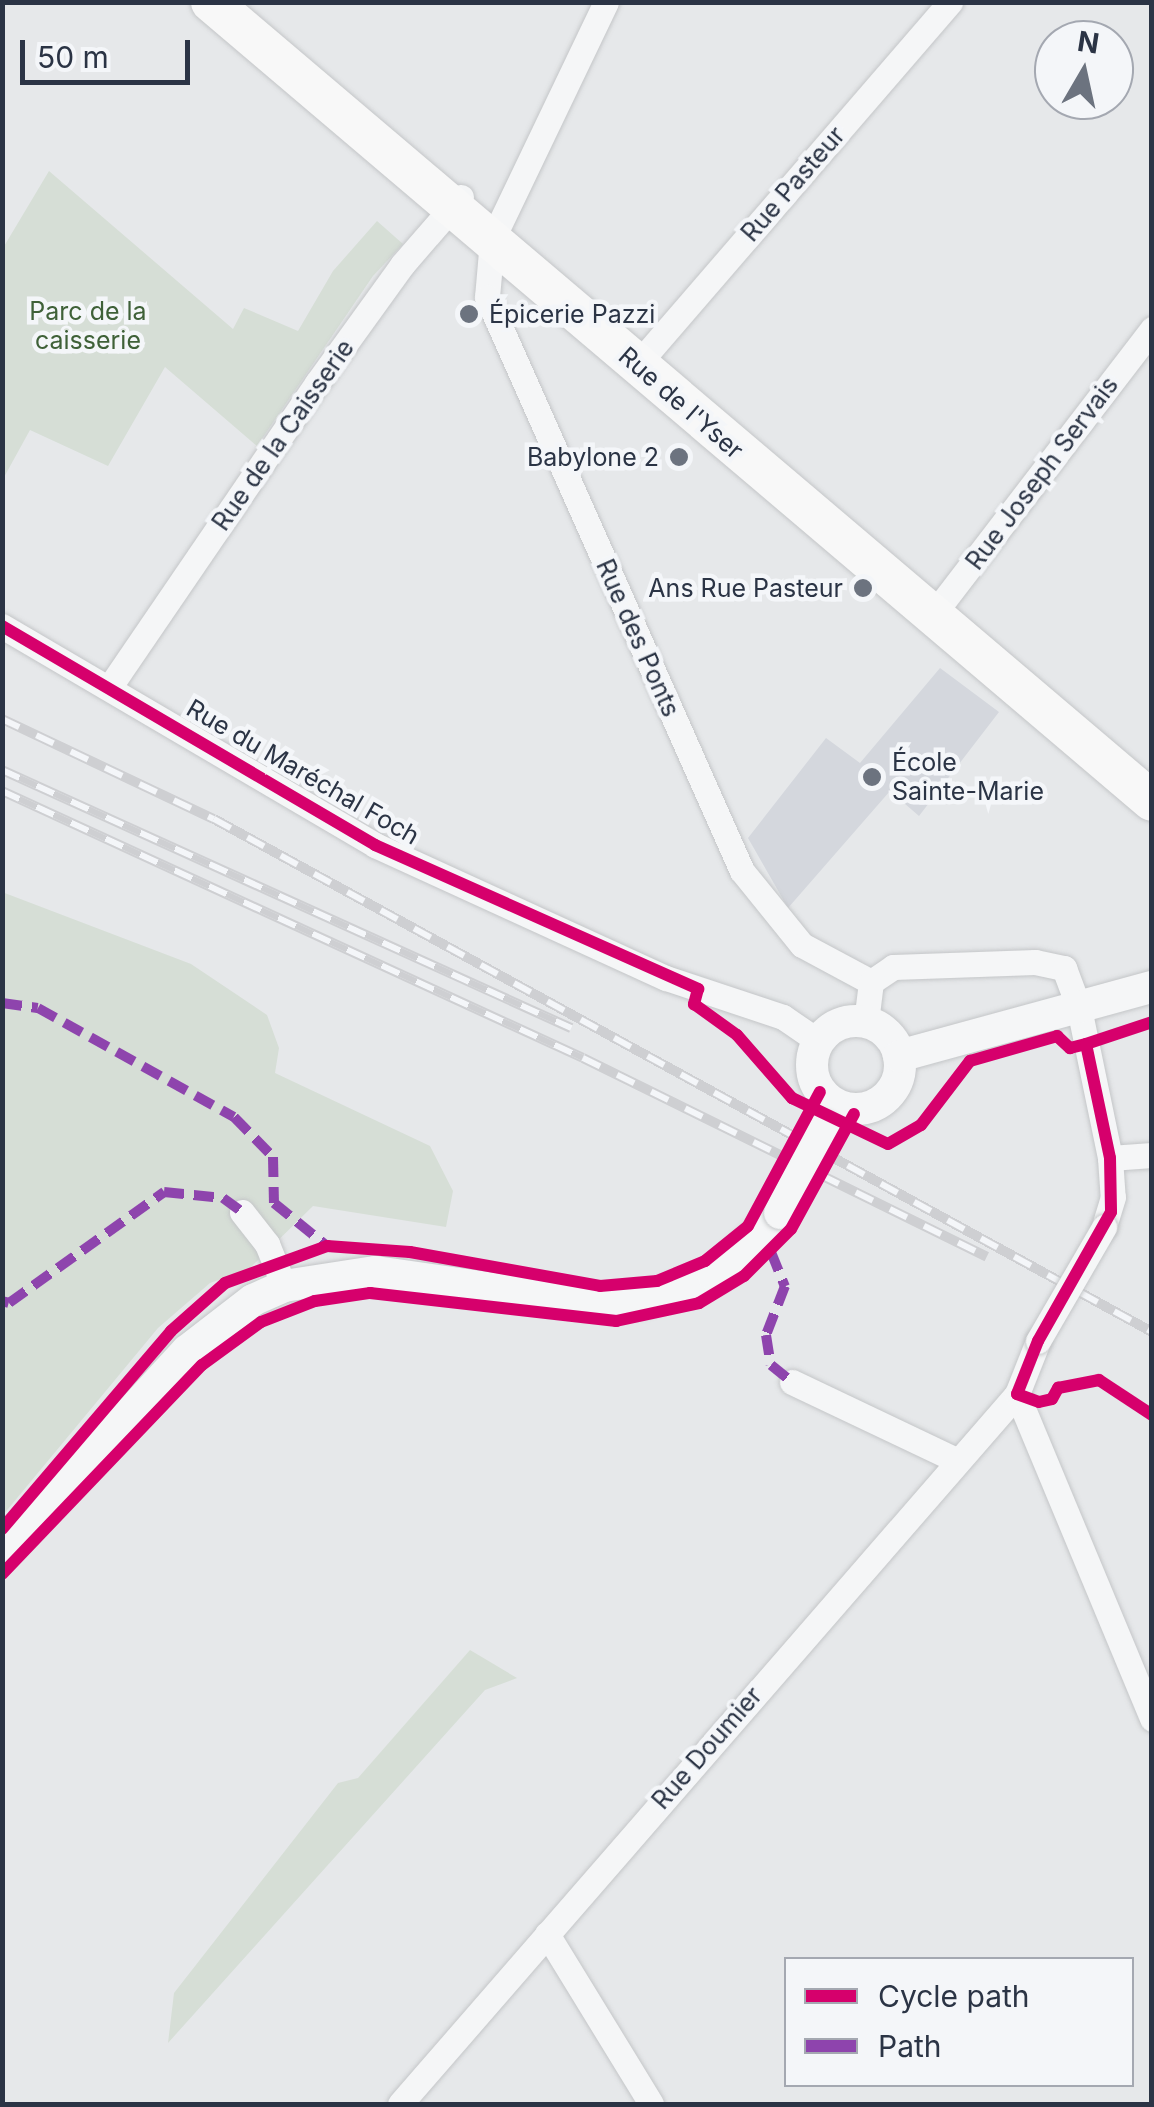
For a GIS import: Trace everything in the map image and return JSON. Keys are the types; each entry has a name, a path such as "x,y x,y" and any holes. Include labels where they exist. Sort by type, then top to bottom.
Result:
{"main road":[{"name":"Rue de l'Yser","path":"211,2 459,200"},
{"name":"Rue de l'Yser","path":"241,2 642,359 938,608 1152,778"},
{"name":"Rue de l'Yser","path":"938,608 1152,801"}],"street":[{"path":"496,232 606,2"},
{"name":"Rue Pasteur","path":"642,359 950,2"},
{"name":"Rue de la Caisserie","path":"111,685 317,383 459,200"},
{"name":"Rue des Ponts","path":"496,232 487,297 742,871 802,945 872,982"},
{"name":"Rue Joseph Servais","path":"938,608 1152,329"},
{"name":"Rue du Maréchal Foch","path":"2,626 111,685 375,845 666,978 783,1016 818,1041"},
{"path":"866,1022 872,982 893,966 1035,962 1064,968 1079,1008 1110,1158 1113,1197 1104,1227 1038,1341 1017,1394 1152,1718"},
{"path":"899,1056 1152,986"},
{"path":"2,1552 187,1350 252,1300 284,1286 376,1272 584,1302 644,1301 714,1276 780,1213 830,1117 856,1111 888,1096 898,1081 899,1056 887,1034 866,1022 843,1023 818,1041 813,1077 830,1117"},
{"path":"1110,1158 1152,1155"},
{"path":"242,1212 267,1244 284,1286"},
{"path":"792,1382 956,1460"},
{"name":"Rue Doumier","path":"400,2104 1017,1394"},
{"path":"547,1934 651,2104"}],"shaded area":[{"name":"École Sainte-Marie","path":"940,668 999,712 919,816 890,791 788,908 748,838 826,738 860,763"}],"green space":[{"name":"Parc de la caisserie","path":"49,171 233,329 244,308 298,331 333,271 377,221 403,244 373,276 257,446 165,367 108,466 30,430 3,479 3,248"},
{"path":"2,892 191,964 267,1015 279,1048 275,1073 430,1146 453,1191 446,1227 313,1206 249,1269 210,1283 158,1328 3,1515"},
{"path":"470,1650 517,1678 485,1690 168,2043 174,1993 338,1783 358,1778"}],"railway":[{"path":"2,719 214,819 1152,1332"},
{"path":"2,770 571,1028"},
{"path":"2,791 583,1058 987,1257"}],"marked path":[{"path":"2,1003 38,1008 234,1117 273,1157 274,1203 327,1246"},
{"path":"2,1301 9,1303 164,1192 223,1198 242,1212"},
{"path":"771,1252 785,1286 766,1335 771,1365 792,1382"}],"cycle path":[{"path":"2,626 375,845 698,989 694,1004 737,1035 792,1098 888,1144 921,1125 970,1061 1057,1036 1070,1048 1152,1022"},
{"path":"1086,1044 1110,1158 1111,1212 1038,1341 1017,1394 1039,1402 1052,1399 1058,1388 1099,1380 1152,1415"},
{"path":"2,1529 171,1331 225,1283 327,1246 410,1252 600,1286 657,1281 705,1261 748,1226 820,1092"},
{"path":"2,1574 202,1365 261,1322 315,1301 370,1293 616,1321 699,1303 744,1276 791,1229 854,1114"}],"place":[{"name":"Épicerie Pazzi","path":"469,314"},
{"name":"Babylone 2","path":"679,457"},
{"name":"Ans Rue Pasteur","path":"863,588"},
{"name":"École Sainte-Marie","path":"872,777"}]}
